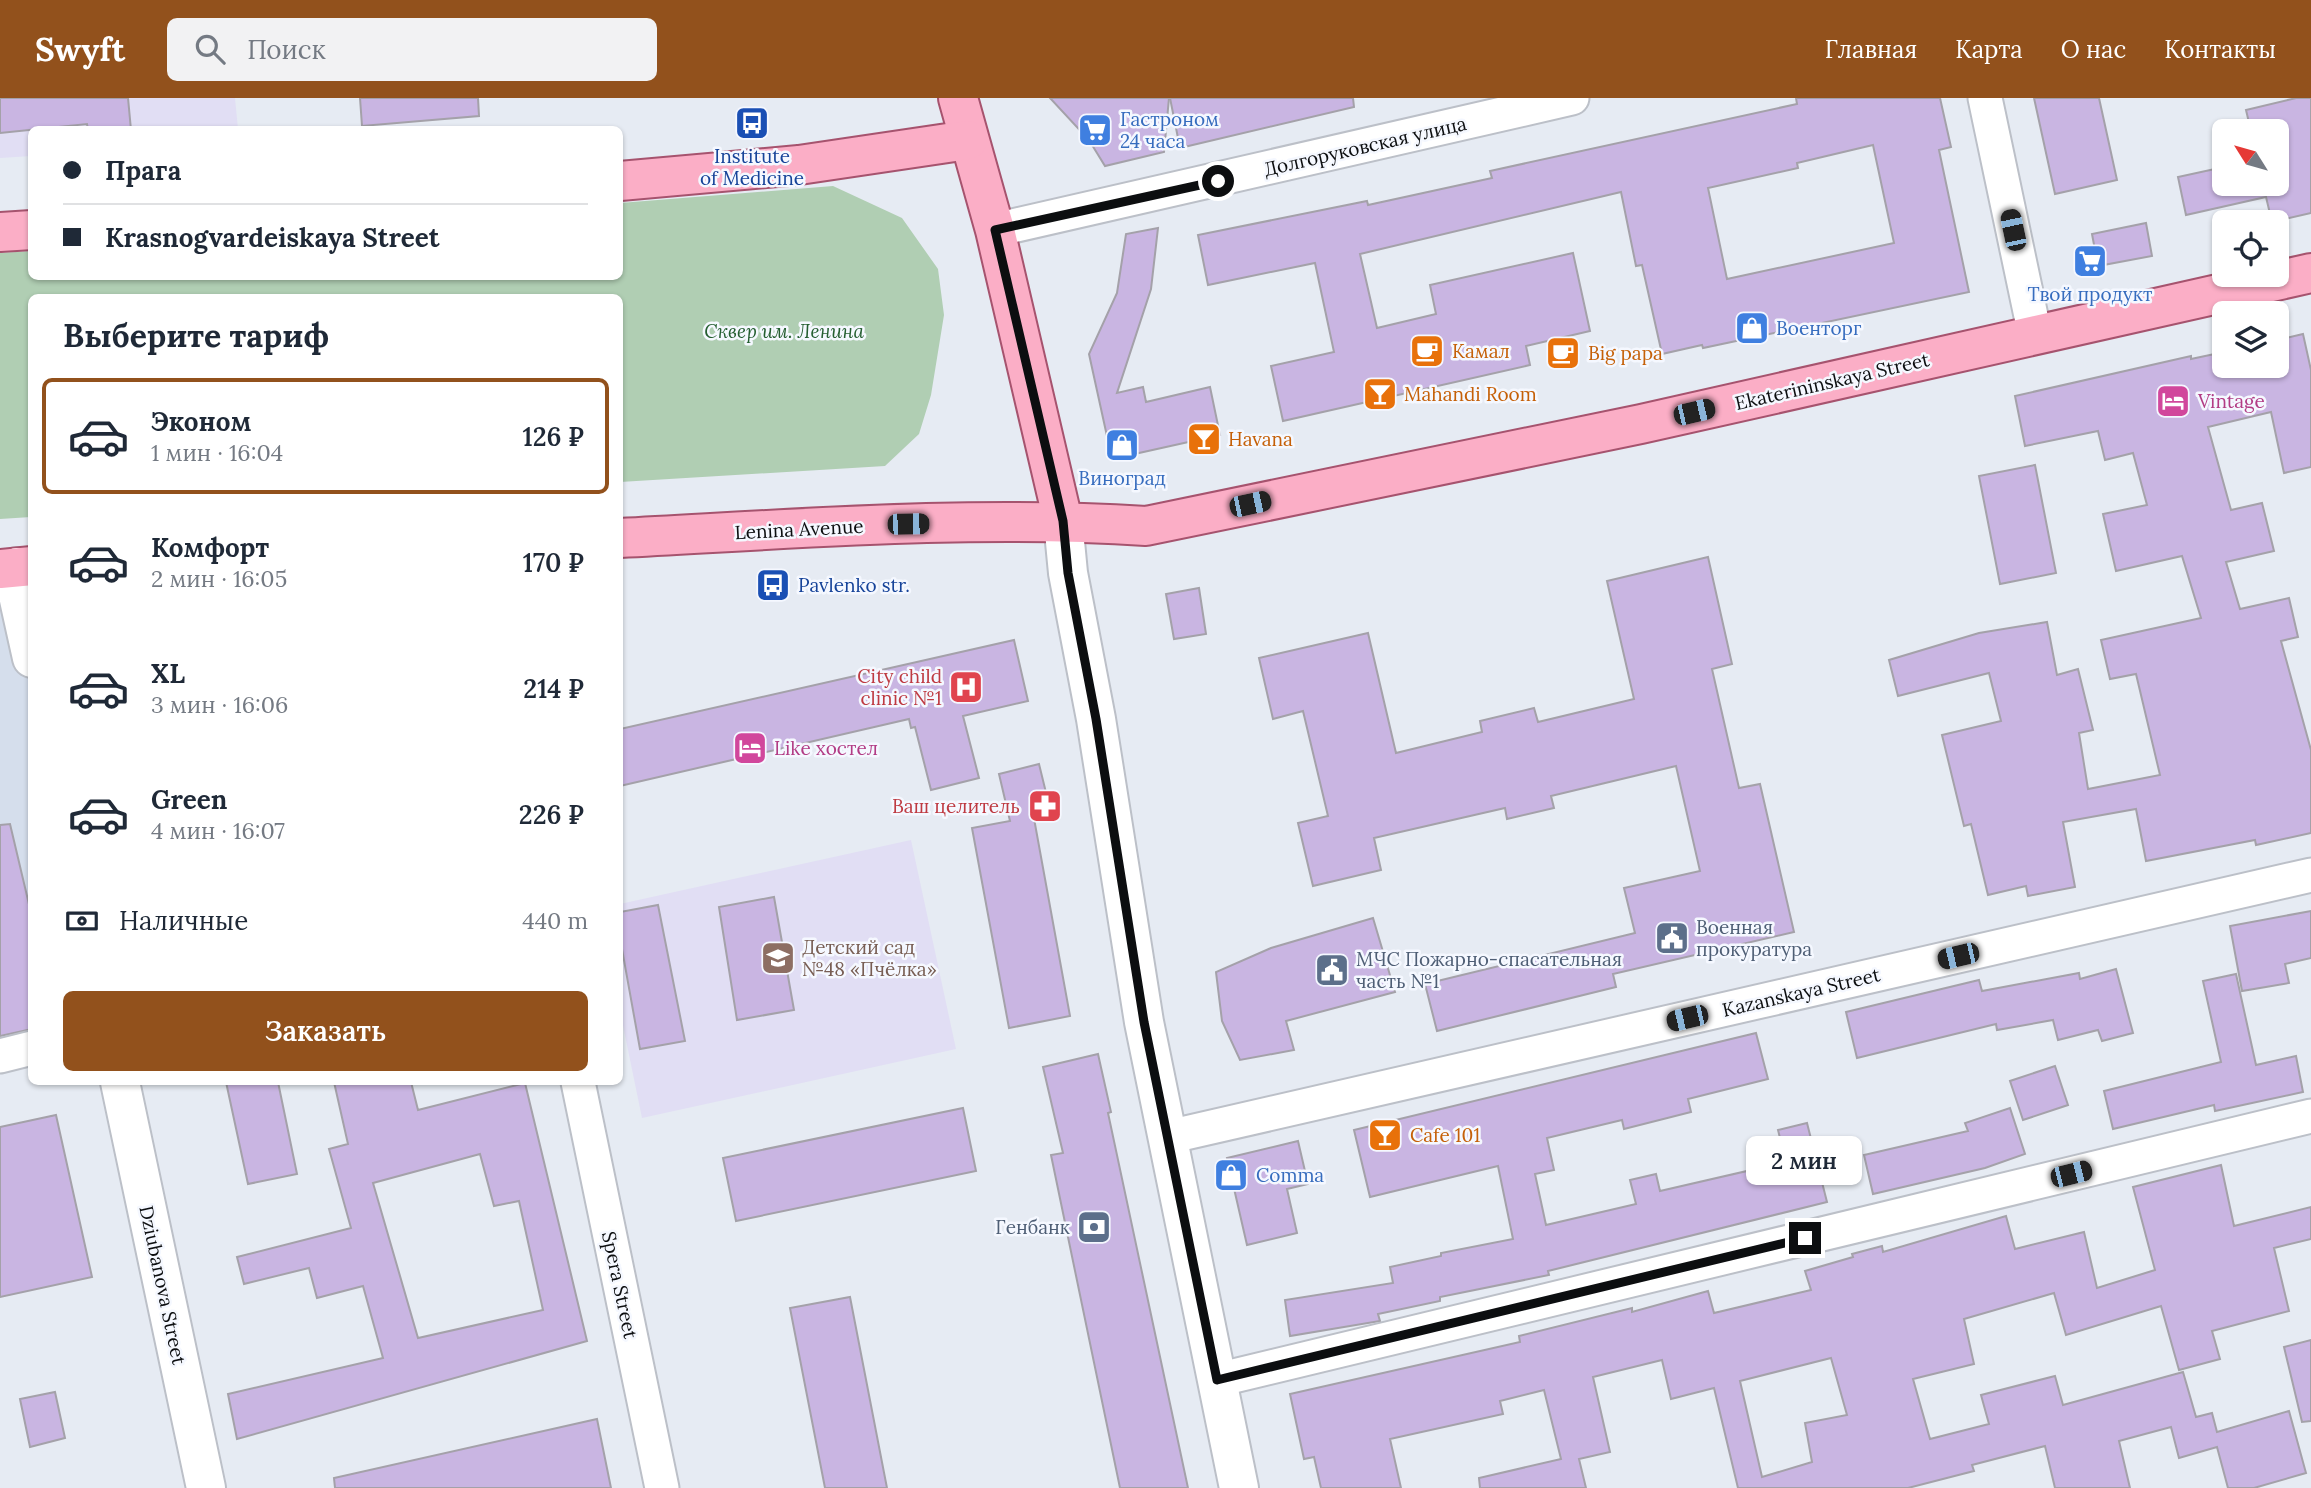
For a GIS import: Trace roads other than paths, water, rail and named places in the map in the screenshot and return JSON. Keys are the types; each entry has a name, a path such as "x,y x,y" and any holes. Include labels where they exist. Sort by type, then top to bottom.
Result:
{"main road":[{"path":"958,98 995,230 1063,521 1068,573 1096,719 1144,1022 1239,1488"},
{"path":"623,181 799,165 968,140"},
{"path":"0,232 28,230"},
{"name":"Ekaterininskaya Street","path":"1063,521 1146,526 1641,424 2311,273"},
{"name":"Lenina Avenue","path":"623,538 888,524 1063,521"},
{"path":"16,568 18,595 28,640"},
{"name":"Dziubanova Street","path":"121,1085 206,1488"}],"street":[{"name":"Долгоруковская улица","path":"995,230 1572,98"},
{"path":"1985,98 2035,335"},
{"name":"Kazanskaya Street","path":"1168,1136 2311,875"},
{"path":"0,1056 28,1049"},
{"name":"Spera Street","path":"579,1085 662,1488"},
{"path":"1217,1380 2311,1116"}],"place":[{"name":"Institute of Medicine","path":"752,123"},
{"name":"Гастроном 24 часа","path":"1095,130"},
{"name":"Твой продукт","path":"2090,261"},
{"name":"Военторг","path":"1752,328"},
{"name":"Камал","path":"1427,351"},
{"name":"Big papa","path":"1563,353"},
{"name":"Mahandi Room","path":"1380,394"},
{"name":"Vintage","path":"2173,401"},
{"name":"Havana","path":"1204,439"},
{"name":"Виноград","path":"1122,445"},
{"name":"Pavlenko str.","path":"773,585"},
{"name":"City child clinic №1","path":"966,687"},
{"name":"Like хостел","path":"750,748"},
{"name":"Ваш целитель","path":"1045,806"},
{"name":"Военная прокуратура","path":"1672,938"},
{"name":"Детский сад №48 «Пчёлка»","path":"778,958"},
{"name":"МЧС Пожарно-спасательная часть №1","path":"1332,970"},
{"name":"Cafe 101","path":"1385,1135"},
{"name":"Comma","path":"1231,1175"},
{"name":"Генбанк","path":"1094,1227"}],"park label":[{"name":"Сквер им. Ленина","path":"784,331"}]}
